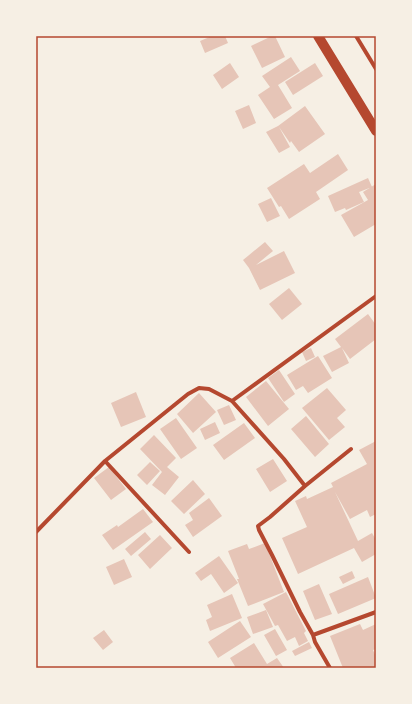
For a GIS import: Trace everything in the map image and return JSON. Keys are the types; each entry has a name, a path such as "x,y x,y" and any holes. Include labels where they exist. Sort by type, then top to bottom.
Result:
{"highway":[{"path":"318,36 376,131"}],"street":[{"path":"356,36 376,69"},
{"path":"232,401 376,296"},
{"path":"36,532 105,461 188,394 199,388 209,389 232,401 305,486"},
{"path":"330,668 315,642 313,635 258,530 258,526 351,449"},
{"path":"105,461 189,552"},
{"path":"313,635 376,612"}],"building":[{"path":"212,36 225,36 228,43 205,53 200,41"},
{"path":"275,36 285,57 262,68 251,46"},
{"path":"291,57 300,71 278,85 292,108 274,119 258,95 270,87 262,76"},
{"path":"230,63 239,77 222,89 213,75"},
{"path":"315,63 323,76 293,95 285,82"},
{"path":"249,105 256,123 243,129 235,111"},
{"path":"305,106 325,134 299,152 291,141 290,143 279,127 290,147 279,153 266,132 278,126"},
{"path":"338,154 348,170 316,192 320,199 289,219 281,206 279,207 267,188 304,164 310,173"},
{"path":"368,178 372,187 359,192 364,202 346,210 345,208 335,212 328,196"},
{"path":"376,184 376,224 354,237 341,215 368,200 363,192"},
{"path":"271,198 280,216 267,222 258,204"},
{"path":"265,242 273,251 256,265 284,251 295,273 260,290 249,268 243,260"},
{"path":"289,288 302,304 282,320 269,304"},
{"path":"368,314 376,325 376,339 350,359 342,348 349,363 332,372 323,356 341,347 335,339"},
{"path":"311,348 315,357 306,361 302,352"},
{"path":"318,356 332,378 308,393 303,386 296,390 287,375"},
{"path":"279,370 295,394 284,402 268,378"},
{"path":"266,381 289,409 268,426 246,397"},
{"path":"327,388 346,410 337,418 345,427 329,440 302,408"},
{"path":"136,392 146,417 121,427 111,403"},
{"path":"199,393 216,412 193,433 177,414"},
{"path":"229,405 236,420 224,425 217,410"},
{"path":"306,416 329,444 315,457 291,429"},
{"path":"176,418 197,448 181,459 160,429"},
{"path":"215,422 220,433 205,440 200,429"},
{"path":"244,423 255,438 224,460 213,445"},
{"path":"154,435 176,458 167,467 179,477 165,495 152,485 162,472 140,449"},
{"path":"376,441 376,514 370,517 367,510 350,519 335,492 358,541 372,533 376,540 376,554 362,562 354,548 298,574 282,538 307,527 295,501 306,496 307,499 333,487 331,483 367,464 359,450"},
{"path":"273,459 287,481 270,492 256,469"},
{"path":"150,462 160,471 147,485 137,475"},
{"path":"109,467 126,489 111,500 94,478"},
{"path":"193,480 205,494 184,514 171,501"},
{"path":"209,498 222,516 193,537 185,525 193,520 189,513"},
{"path":"143,509 153,522 113,550 102,535 117,525 118,527"},
{"path":"145,532 151,539 131,556 125,549"},
{"path":"160,535 172,548 150,569 138,555"},
{"path":"265,543 284,592 248,606 228,551 247,544 249,549"},
{"path":"219,556 238,583 224,593 211,574 201,581 195,573"},
{"path":"124,559 132,577 114,585 106,567"},
{"path":"352,571 355,578 343,584 339,577"},
{"path":"368,577 376,598 338,614 329,594"},
{"path":"319,584 332,614 315,620 303,591"},
{"path":"286,592 306,631 304,633 308,641 299,646 295,637 287,641 278,625 275,626 263,604"},
{"path":"232,594 242,618 210,631 206,620 212,617 207,605"},
{"path":"266,610 273,627 253,634 247,617"},
{"path":"240,621 251,637 218,658 208,642"},
{"path":"360,624 363,630 376,624 376,649 373,650 376,657 376,668 343,668 330,636"},
{"path":"275,629 287,650 276,656 264,635"},
{"path":"104,630 113,642 103,650 93,638"},
{"path":"309,642 312,648 295,656 292,651"},
{"path":"254,643 267,664 277,658 284,668 236,668 230,658"}]}
